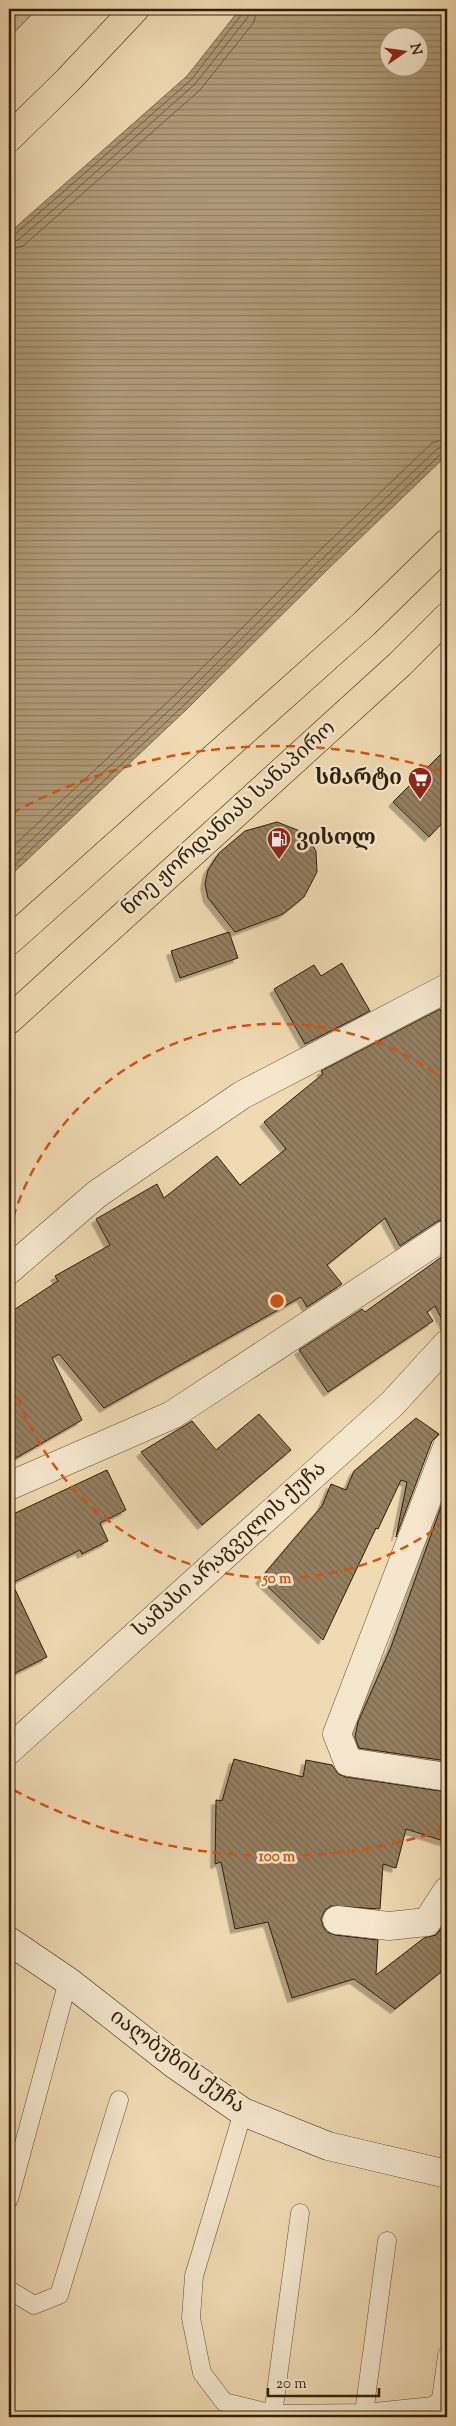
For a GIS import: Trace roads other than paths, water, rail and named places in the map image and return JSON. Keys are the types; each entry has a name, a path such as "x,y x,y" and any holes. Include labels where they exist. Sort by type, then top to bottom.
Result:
{"main road":[{"path":"9,138 68,80 135,9"},
{"path":"9,941 364,624 447,542"},
{"name":"ნოე ჟორდანიას სანაპირო","path":"9,1020 400,664 447,617"}],"street":[{"path":"9,1270 97,1194 242,1095 447,988"},
{"path":"10,1483 172,1415 447,1234"},
{"name":"სამასი არაგველის ქუჩა","path":"9,1750 392,1404 447,1344"},
{"path":"447,1448 337,1734 348,1762 447,1777"},
{"path":"337,1920 390,1926 427,1922 447,1891"},
{"name":"იალბუზის ქუჩა","path":"9,1941 68,1981 174,2064 243,2112 328,2146 447,2174"}],"lane":[{"path":"9,2199 68,1981"},
{"path":"9,2290 34,2305 59,2295 119,2100"},
{"path":"243,2112 194,2276 191,2318 202,2373 224,2402 273,2414 364,2414 433,2406 441,2399 447,2355"},
{"path":"273,2414 300,2213"},
{"path":"364,2414 387,2241"}],"water":[{"path":"240,9 447,9 447,455 329,568 187,709 9,877 9,233 187,76"}],"place":[{"name":"სმარტი","path":"420,800"},
{"name":"ვისოლ","path":"279,860"}]}
